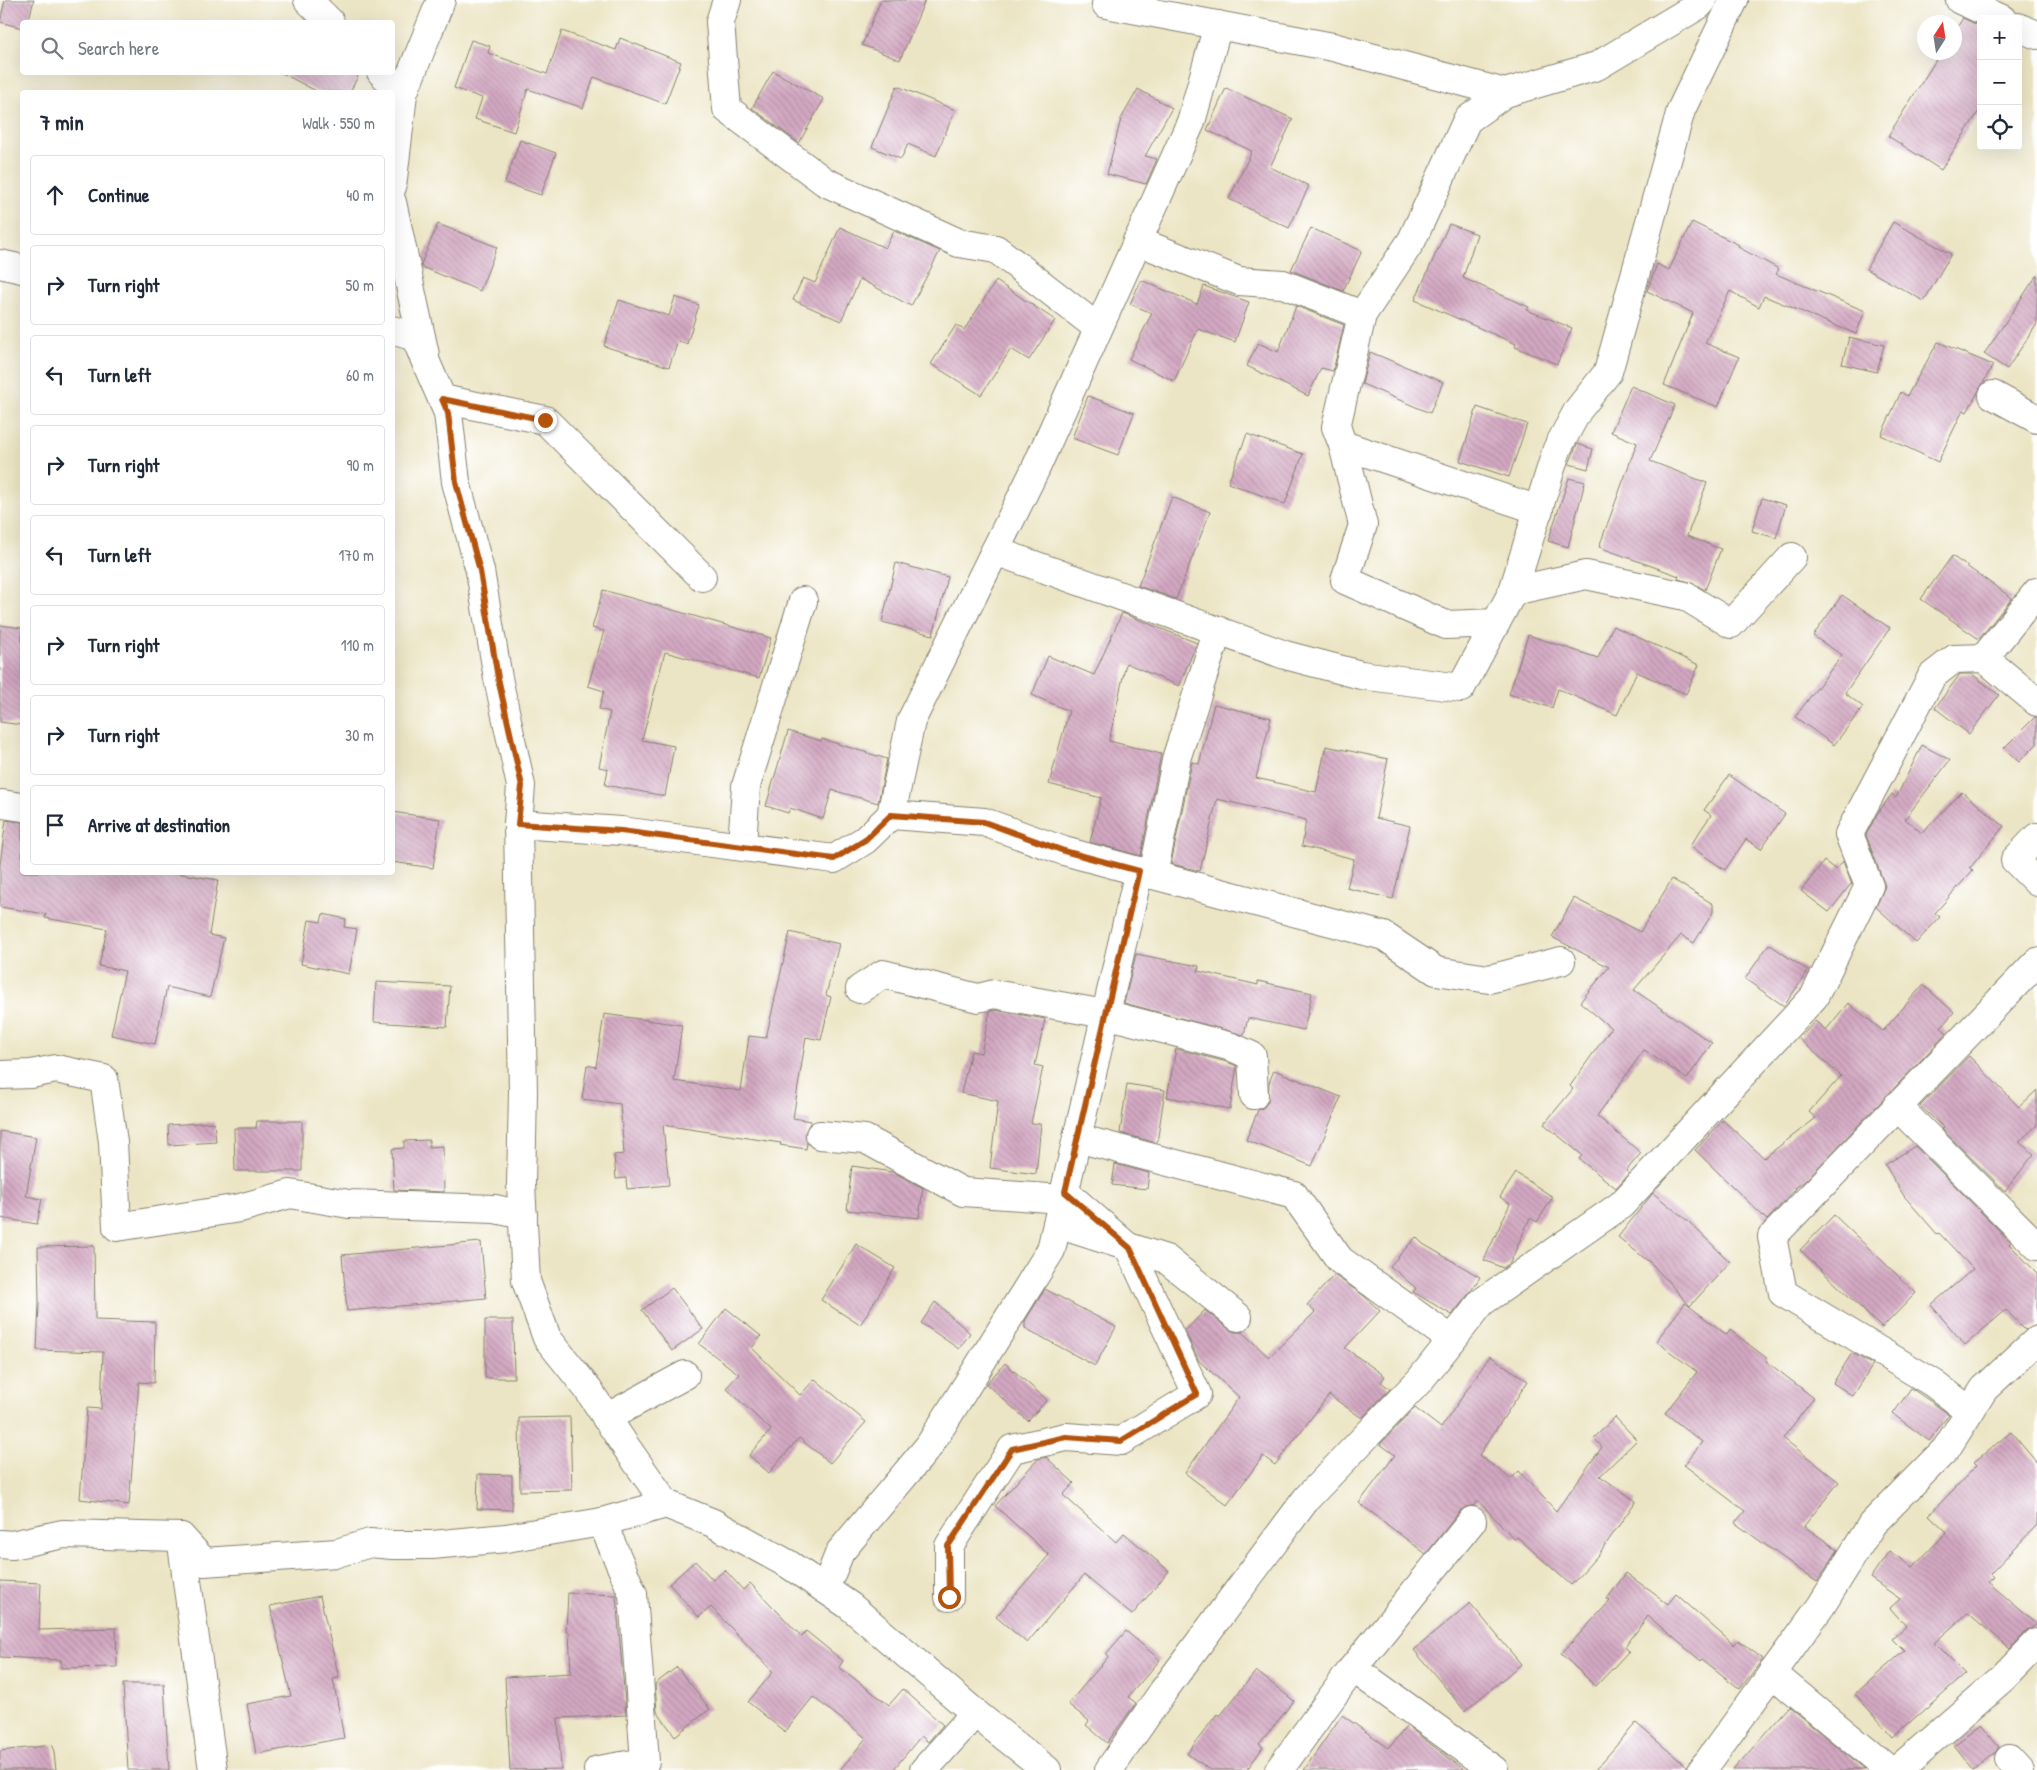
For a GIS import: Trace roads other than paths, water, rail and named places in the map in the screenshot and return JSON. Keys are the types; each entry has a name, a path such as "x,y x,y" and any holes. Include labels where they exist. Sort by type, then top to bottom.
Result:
{"street":[{"path":"308,0 328,20"},
{"path":"395,162 403,94 441,0"},
{"path":"727,0 720,22 728,109 825,182 959,243 996,250 1098,328"},
{"path":"1496,623 1446,625 1345,580 1363,525 1344,445 1336,427 1362,315 1412,240 1467,120 1505,93 1597,66 1699,5 1703,0"},
{"path":"995,551 1285,655 1361,675 1461,688 1514,591 1558,449 1578,410 1608,372 1681,110 1734,0"},
{"path":"1960,0 1993,15"},
{"path":"1106,4 1333,47 1505,93"},
{"path":"518,824 621,831 834,859 865,840 891,815 911,721 1035,470 1191,122 1218,25"},
{"path":"2022,29 2037,36"},
{"path":"384,75 403,94"},
{"path":"395,218 428,368"},
{"path":"1137,241 1239,281 1283,284 1362,315"},
{"path":"0,264 20,269"},
{"path":"395,331 416,337 448,413 456,482 480,571 498,678 522,786 518,824 523,1093 521,1184 526,1281 547,1338 587,1388 666,1504 730,1532 788,1564 850,1606 974,1714 1047,1770"},
{"path":"1993,395 2037,419"},
{"path":"442,399 545,420 702,577"},
{"path":"1344,445 1538,510"},
{"path":"1514,591 1586,575 1685,596 1731,624 1792,556"},
{"path":"1984,658 2037,592"},
{"path":"742,846 746,786 803,601"},
{"path":"825,1589 840,1552 928,1446 1051,1250 1105,1014 1146,873 1177,756 1218,630"},
{"path":"1109,1770 1164,1690 1307,1498 1420,1380 1482,1302 1620,1205 1814,997 1868,886 1849,834 1932,676 1954,659 1984,658 2037,702"},
{"path":"891,815 984,822 1064,851 1384,936 1436,971 1489,979 1561,961"},
{"path":"2037,837 2016,860 2037,882"},
{"path":"1970,1411 1933,1383 1783,1293 1772,1237 2037,962"},
{"path":"860,989 883,974 978,998 994,994 1105,1014 1232,1047 1252,1056 1254,1095"},
{"path":"0,1075 31,1074 56,1069 104,1079 112,1142 117,1227 240,1208 290,1194 349,1204 495,1209 523,1215"},
{"path":"1897,1106 2037,1246"},
{"path":"820,1135 865,1139 963,1192 1061,1205 1130,1248 1166,1259 1238,1317"},
{"path":"1077,1138 1294,1195 1340,1260 1452,1340"},
{"path":"949,1597 948,1546 1012,1449 1066,1437 1121,1441 1197,1394 1130,1248"},
{"path":"1701,1770 1821,1606 1872,1524 1946,1450 1984,1389 2037,1340"},
{"path":"606,1418 685,1375"},
{"path":"0,1544 12,1545 63,1534 181,1537 204,1562 337,1553 370,1543 432,1545 506,1538 602,1522 666,1504"},
{"path":"598,1770 645,1762 633,1594 602,1522"},
{"path":"1278,1770 1353,1668 1472,1522"},
{"path":"181,1537 213,1770"},
{"path":"1897,1770 2002,1679 2037,1642"},
{"path":"1353,1668 1494,1770"},
{"path":"1772,1673 1889,1770"},
{"path":"924,1770 974,1714"}]}
